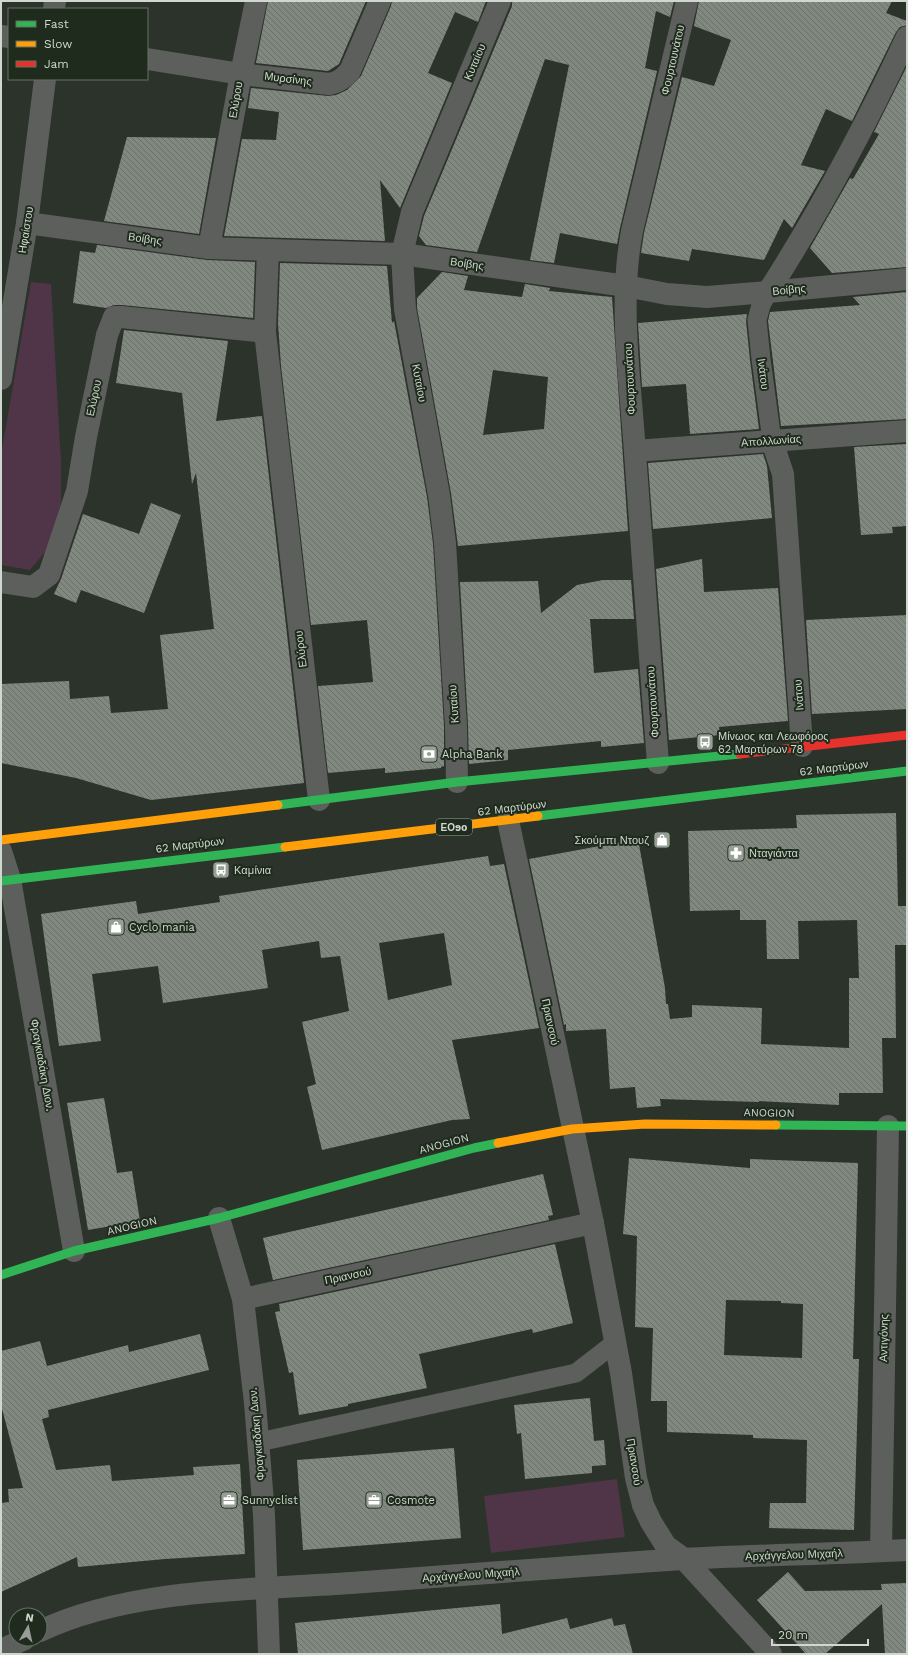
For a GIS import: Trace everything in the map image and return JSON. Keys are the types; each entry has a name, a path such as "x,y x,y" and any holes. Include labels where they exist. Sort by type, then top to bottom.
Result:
{"main road":[{"path":"1,840 457,782 658,763 907,735"},
{"name":"62 Μαρτύρων","path":"5,880 907,771"},
{"name":"ANOGION","path":"1,1275 74,1251 219,1218 474,1148 572,1129 652,1124 897,1126"}],"street":[{"name":"Ελύρου","path":"209,248 256,1"},
{"name":"Μυρσίνης","path":"148,59 241,74 329,84 345,77 350,70 380,1"},
{"name":"Κυταίου","path":"457,782 456,726 445,542 439,495 405,309 402,254 412,212 500,1"},
{"name":"Φουρτουνάτου","path":"658,763 634,451 628,359 626,286 632,231 687,1"},
{"name":"Ινάτου","path":"768,292 794,251 829,190 878,97 907,37"},
{"name":"Ηφαίστου","path":"1,379 27,223 45,80"},
{"name":"Βοίβης","path":"27,223 209,248 402,254 626,286 667,294 707,297 907,279"},
{"name":"Ελύρου","path":"268,250 265,332 319,800"},
{"name":"Ελύρου","path":"1,582 33,587 49,575 78,491 86,437 110,324 114,317 120,316 265,332"},
{"name":"Απολλωνίας","path":"634,451 907,431"},
{"name":"Ινάτου","path":"772,441 783,474 802,746"},
{"name":"Πριανσού","path":"508,820 593,1223 616,1342 636,1478 643,1505 651,1522 666,1546 684,1559 771,1654"},
{"name":"Φραγκιαδάκη Διον.","path":"1,851 5,880 74,1251"},
{"name":"Αντιγόνης","path":"881,1551 897,1126"},
{"name":"Φραγκιαδάκη Διον.","path":"219,1218 243,1299 259,1442 264,1515 269,1654"},
{"name":"Πριανσού","path":"243,1299 593,1223"},
{"name":"Αρχάγγελου Μιχαήλ","path":"48,1627 86,1614 138,1602 224,1591 684,1559 907,1550"}],"lane":[{"name":"Ινάτου","path":"768,292 761,305 757,320 772,441"},
{"path":"259,1442 576,1373 616,1342"}],"shaded area":[{"path":"31,282 51,284 61,463 61,501 57,525 46,551 30,570 1,565 1,455"},
{"path":"617,1479 625,1537 491,1553 484,1496"}],"building":[{"path":"268,1 366,1 339,64 328,71 256,63"},
{"path":"392,1 486,1 478,22 455,12 428,73 452,83 400,208 380,180 385,241 224,236 242,139 276,140 279,112 248,108 251,88 328,96 336,95 347,90 361,76"},
{"path":"512,1 674,1 670,17 656,11 645,68 657,71 617,244 560,233 554,263 530,260 569,65 545,59 477,252 426,245 419,236 424,216 512,6"},
{"path":"699,1 892,1 886,13 907,21 907,25 900,27 896,32 852,121 826,109 801,165 825,171 792,228 784,219 764,260 692,249 689,261 641,253 644,233 682,77 714,86 731,40 694,26"},
{"path":"907,66 907,267 832,273 810,248 850,178 853,179 879,134 874,132"},
{"path":"127,137 216,138 199,234 104,221"},
{"path":"97,245 207,260 255,262 253,318 122,305 114,305 106,308 73,303 80,251 95,253"},
{"path":"280,263 387,266 392,323 394,321 427,497 433,544 444,726 444,766 441,768 385,773 385,768 328,773 318,686 373,682 367,620 311,625 281,366 278,323"},
{"path":"442,272 468,276 464,290 522,297 525,284 550,288 549,291 612,297 628,531 458,546 451,493 417,308 417,298","holes":["493,370 548,377 544,429 483,435"]},
{"path":"907,292 907,419 781,426 768,321 770,312 860,305 853,297"},
{"path":"747,314 746,321 750,360 759,429 690,434 686,384 642,387 638,323"},
{"path":"124,330 228,341 216,421 262,416 304,783 151,800 76,778 1,763 1,684 69,681 70,699 109,696 111,713 168,709 160,635 214,629 196,473 192,484 182,393 116,383"},
{"path":"907,444 907,526 892,527 893,533 861,535 854,447"},
{"path":"763,454 767,466 772,518 653,529 648,463"},
{"path":"151,503 181,515 144,613 81,590 76,603 54,594 61,579 83,514 139,534"},
{"path":"702,559 704,592 778,588 788,721 719,727 720,735 669,740 656,569"},
{"path":"603,580 631,580 634,619 590,619 594,673 638,669 644,743 601,747 601,741 508,750 508,760 469,764 460,582 538,581 541,613 577,585"},
{"path":"907,615 907,709 812,714 806,620"},
{"path":"896,813 898,906 907,906 907,945 895,945 896,1038 882,1038 883,1093 839,1093 839,1105 759,1101 660,1099 661,1106 637,1108 635,1087 610,1089 606,1029 566,1031 566,1024 564,1025 529,859 638,839 665,988 666,1004 668,1004 670,1019 692,1017 692,1005 762,1008 761,1044 849,1048 849,978 859,978 857,920 798,921 799,959 767,959 766,920 740,920 740,910 690,911 688,831 797,828 796,815"},
{"path":"488,856 490,866 504,864 539,1028 452,1040 470,1119 452,1120 322,1150 307,1087 316,1084 302,1022 349,1011 340,956 321,958 319,941 262,950 268,988 163,1003 158,966 92,974 101,1041 59,1046 41,914 136,901 138,914 220,902 219,896","holes":["444,933 452,985 388,1000 379,943"]},
{"path":"104,1098 117,1173 132,1171 140,1221 88,1230 67,1103"},
{"path":"629,1158 750,1168 750,1159 858,1163 853,1359 859,1359 854,1530 769,1528 770,1503 806,1503 807,1440 753,1438 753,1435 667,1432 667,1401 651,1401 653,1328 635,1327 637,1236 623,1234","holes":["726,1300 781,1301 781,1303 803,1304 802,1358 724,1355"]},
{"path":"543,1174 553,1215 548,1216 549,1220 273,1280 263,1238"},
{"path":"555,1244 573,1323 533,1333 532,1329 419,1354 427,1388 348,1404 348,1406 299,1415 293,1372 289,1373 275,1312 280,1311 279,1304"},
{"path":"200,1334 209,1370 48,1410 49,1417 42,1419 56,1470 110,1465 112,1481 194,1475 193,1467 240,1464 245,1554 165,1559 78,1567 77,1557 1,1592 1,1503 9,1502 8,1489 23,1488 1,1405 1,1351 40,1341 47,1366 128,1345 129,1352"},
{"path":"590,1398 594,1441 604,1440 606,1465 592,1466 592,1473 525,1479 521,1433 517,1434 514,1405"},
{"path":"454,1448 461,1538 303,1550 297,1460"},
{"path":"788,1572 805,1591 882,1590 881,1584 907,1583 907,1654 885,1654 882,1604 825,1654 806,1654 757,1600"},
{"path":"500,1604 502,1634 567,1618 570,1629 612,1618 614,1626 625,1624 633,1654 298,1654 295,1623"}],"traffic: fast":[{"path":"278,805 457,782 740,754"},
{"path":"538,816 907,771"},
{"path":"1,881 285,847"},
{"path":"776,1125 907,1126"},
{"path":"1,1275 74,1251 219,1218 474,1148 498,1143"}],"traffic: slow":[{"path":"1,840 278,805"},
{"path":"285,847 538,816"},
{"path":"498,1143 572,1129 645,1124 776,1125"}],"traffic: jam":[{"path":"740,754 907,735"}],"place":[{"name":"Μίνωος και Λεωφόρος 62 Μαρτύρων 78","path":"705,742"},
{"name":"Alpha Bank","path":"429,754"},
{"name":"Σκούμπι Ντουζ","path":"662,840"},
{"name":"Νταγιάντα","path":"736,853"},
{"name":"Καμίνια","path":"221,870"},
{"name":"Cyclo mania","path":"116,927"},
{"name":"Sunnyclist","path":"229,1500"},
{"name":"Cosmote","path":"374,1500"}]}
